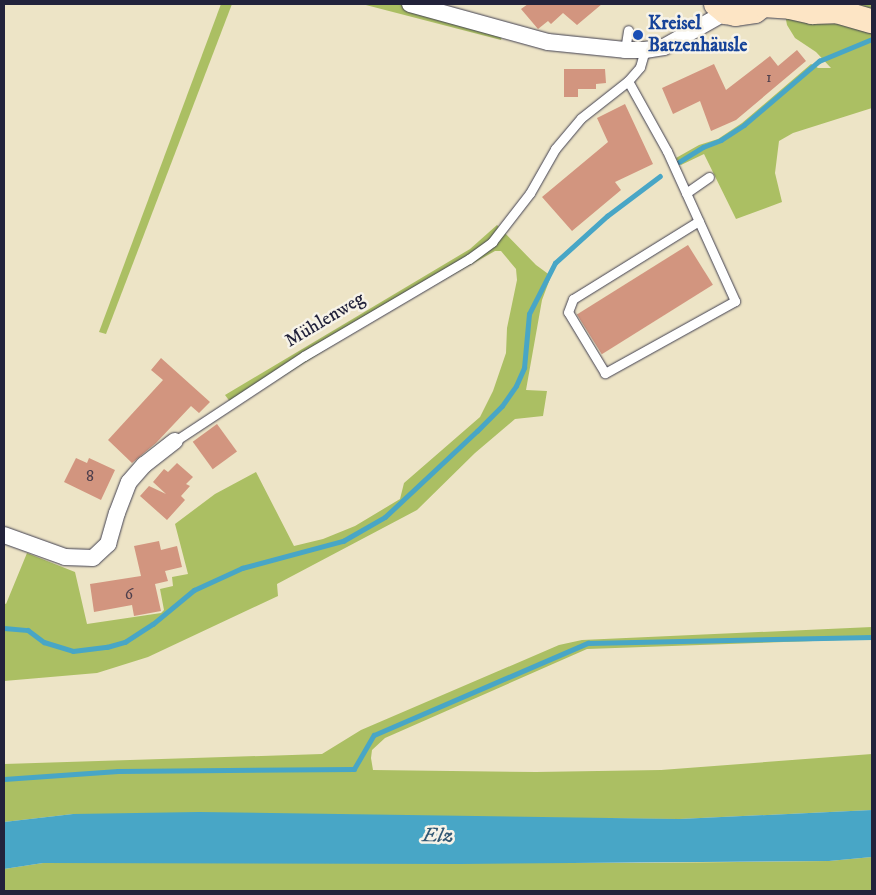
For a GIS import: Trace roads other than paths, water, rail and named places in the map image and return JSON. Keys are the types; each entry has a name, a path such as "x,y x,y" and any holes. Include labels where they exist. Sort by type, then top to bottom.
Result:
{"main road":[{"path":"716,6 746,14 764,4 812,12 830,7 872,21"}],"street":[{"path":"410,4 548,42 625,50 645,50 664,47 695,30 716,6"},
{"name":"Mühlenweg","path":"4,535 65,557 93,558 108,544 117,513 130,482 144,464 175,440"}],"lane":[{"path":"625,50 628,30"},
{"name":"Mühlenweg","path":"175,440 304,356 469,259 492,242 530,193 555,149 581,118 628,81 640,67 645,50"},
{"path":"628,81 667,152 699,221 735,301 606,373 568,312 573,299 699,221"},
{"path":"686,193 708,177"}],"water":[{"name":"Elz","path":"872,810 872,857 829,861 459,864 43,863 4,869 4,822 73,814 199,812 679,819"}],"waterway":[{"path":"679,162 703,147 721,140 744,125 819,61 872,39"},
{"path":"4,628 28,630 44,642 73,651 107,647 125,642 153,624 194,590 242,568 343,541 385,517 477,431 502,406 516,386 524,368 529,314 555,263 607,216 660,176"},
{"path":"4,779 118,771 354,769 374,735 588,643 872,637"}],"place":[{"name":"Kreisel Batzenhäusle","path":"638,35"}]}
